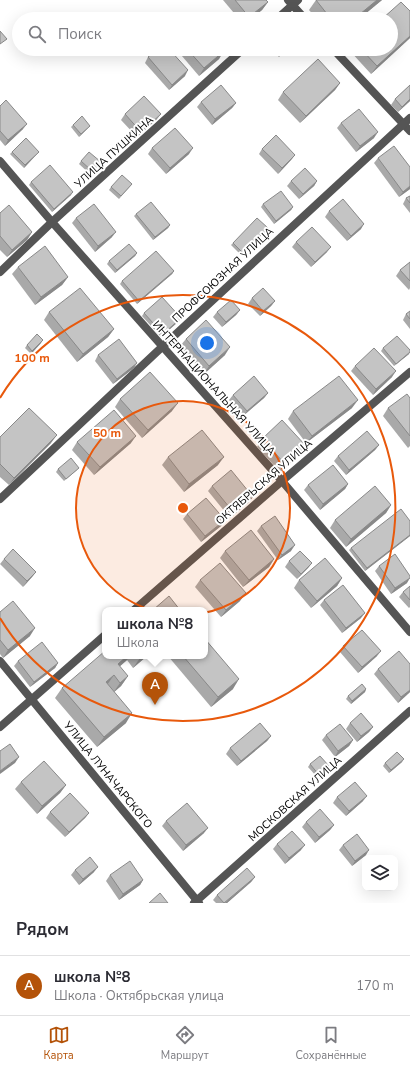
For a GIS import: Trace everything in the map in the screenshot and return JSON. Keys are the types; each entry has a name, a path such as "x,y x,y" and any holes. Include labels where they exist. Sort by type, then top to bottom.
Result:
{"street":[{"path":"283,12 292,2 300,12"},
{"name":"УЛИЦА ПУШКИНА","path":"0,272 52,222 235,56"},
{"path":"340,56 410,131"},
{"name":"ПРОФСОЮЗНАЯ УЛИЦА","path":"0,499 410,118"},
{"name":"ИНТЕРНАЦИОНАЛЬНАЯ УЛИЦА","path":"0,161 162,347 282,481 410,632"},
{"name":"ОКТЯБРЬСКАЯ УЛИЦА","path":"137,607 410,372"},
{"path":"0,727 102,638"},
{"name":"УЛИЦА ЛУНАЧАРСКОГО","path":"0,661 197,902"},
{"name":"МОСКОВСКАЯ УЛИЦА","path":"197,902 410,711"}],"building":[{"path":"235,0 266,0 268,2 255,12 245,12"},
{"path":"316,0 377,0 362,12 325,12"},
{"path":"401,2 410,11 410,36 398,47 398,12 390,12"},
{"path":"0,31 7,39 0,44"},
{"path":"175,56 188,70 172,85 148,57"},
{"path":"193,56 218,56 204,68"},
{"path":"368,56 388,56 377,66"},
{"path":"318,59 340,83 306,116 283,92"},
{"path":"221,85 236,103 215,119 201,102"},
{"path":"410,85 410,99 402,107 395,99"},
{"path":"144,96 161,114 141,132 125,114"},
{"path":"6,100 27,124 8,140 0,131 0,106"},
{"path":"359,109 378,132 360,146 341,123"},
{"path":"82,116 90,126 81,134 73,125"},
{"path":"175,128 193,148 170,168 152,148"},
{"path":"276,135 295,155 282,168 262,149"},
{"path":"26,138 39,152 25,165 12,152"},
{"path":"394,146 410,167 410,186 403,192 378,158"},
{"path":"89,152 101,162 92,171 81,161"},
{"path":"50,165 73,192 54,209 31,182"},
{"path":"305,168 317,181 303,194 291,181"},
{"path":"122,175 132,184 121,196 111,187"},
{"path":"281,191 293,207 276,221 263,204"},
{"path":"410,196 410,203 406,198"},
{"path":"343,199 364,224 351,236 329,211"},
{"path":"151,202 170,225 155,237 136,214"},
{"path":"94,204 116,232 98,246 76,218"},
{"path":"9,205 32,232 12,250 0,236 0,213"},
{"path":"257,218 268,228 243,253 233,243"},
{"path":"312,227 331,247 315,262 296,242"},
{"path":"129,244 137,253 117,270 109,261"},
{"path":"45,246 68,277 41,297 18,267"},
{"path":"156,251 174,271 139,301 122,281"},
{"path":"410,262 410,281 400,270"},
{"path":"80,288 114,329 83,354 49,312"},
{"path":"263,288 275,301 263,311 252,298"},
{"path":"162,297 181,318 163,334 144,313"},
{"path":"231,300 240,310 226,322 217,312"},
{"path":"410,311 410,319 406,314"},
{"path":"206,320 230,347 209,366 186,339"},
{"path":"37,334 43,340 32,351 27,345"},
{"path":"397,336 410,350 410,352 396,364 383,348"},
{"path":"119,339 137,363 117,379 98,355"},
{"path":"374,348 396,371 376,389 355,366"},
{"path":"150,372 178,403 148,430 120,399"},
{"path":"254,376 268,393 247,411 233,395"},
{"path":"339,376 358,400 312,436 293,411"},
{"path":"407,394 410,398 410,436 388,408"},
{"path":"29,408 57,435 14,478 0,464 0,437"},
{"path":"114,410 136,436 100,467 77,442"},
{"path":"282,420 306,446 286,465 262,439"},
{"path":"202,430 224,457 189,484 168,457"},
{"path":"367,431 379,445 349,470 338,456"},
{"path":"71,458 79,468 66,479 58,469"},
{"path":"333,465 348,484 323,504 308,485"},
{"path":"231,470 253,497 234,513 212,486"},
{"path":"375,486 391,505 351,539 335,520"},
{"path":"206,498 225,520 205,536 187,514"},
{"path":"401,509 410,521 410,535 367,568 351,548"},
{"path":"275,516 295,545 282,555 261,526"},
{"path":"251,530 274,559 249,580 225,551"},
{"path":"13,549 36,572 27,581 4,559"},
{"path":"300,551 312,563 301,574 289,561"},
{"path":"395,554 410,578 395,588 379,566"},
{"path":"325,558 342,578 317,601 299,580"},
{"path":"220,563 246,593 226,610 200,580"},
{"path":"343,585 365,613 346,628 324,600"},
{"path":"410,586 410,600 403,592"},
{"path":"169,596 178,607 156,607"},
{"path":"13,601 35,628 8,650 0,640 0,612"},
{"path":"362,630 381,651 362,667 343,646"},
{"path":"42,642 58,663 34,682 18,661"},
{"path":"208,643 239,679 218,697 186,659 208,659"},
{"path":"399,651 410,664 410,690 401,697 378,669"},
{"path":"102,654 102,659 124,659 118,664 128,676 120,683 114,675 106,682 132,713 104,737 62,688"},
{"path":"362,684 366,689 352,701 348,696"},
{"path":"361,713 373,727 361,736 350,723"},
{"path":"260,723 271,736 241,761 230,748"},
{"path":"340,724 353,740 338,751 326,735"},
{"path":"10,744 19,757 0,771 0,751"},
{"path":"397,752 404,759 391,770 385,763"},
{"path":"320,756 329,766 319,775 310,764"},
{"path":"44,761 66,785 42,806 21,782"},
{"path":"355,782 367,796 349,811 337,797"},
{"path":"70,793 89,813 69,832 50,812"},
{"path":"187,803 208,828 186,845 166,821"},
{"path":"320,809 334,825 319,837 306,822"},
{"path":"292,831 305,845 289,858 277,844"},
{"path":"357,834 369,850 355,861 343,845"},
{"path":"90,857 98,867 83,879 75,870"},
{"path":"130,861 143,880 123,894 110,875"},
{"path":"247,868 255,877 224,903 217,895"},
{"path":"160,893 168,903 149,903"}],"place":[{"name":"школа №8","path":"155,705"}]}
